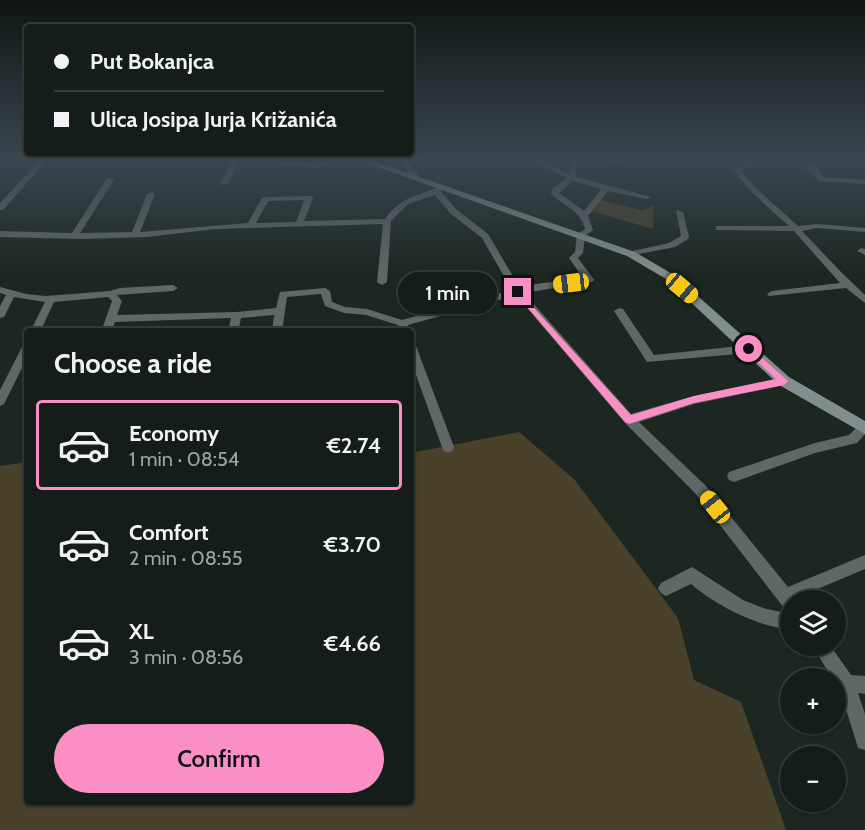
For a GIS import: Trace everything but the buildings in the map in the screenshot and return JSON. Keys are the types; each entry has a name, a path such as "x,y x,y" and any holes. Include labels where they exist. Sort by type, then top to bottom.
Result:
{"main road":[{"path":"461,196 631,254 670,277 784,381 865,428"}],"street":[{"path":"0,197 12,196"},
{"path":"0,208 12,196"},
{"path":"74,236 100,196"},
{"path":"135,234 151,196"},
{"path":"382,282 387,221 397,207 421,196"},
{"path":"444,196 454,212 485,236 518,292 629,420 701,490 781,590"},
{"path":"277,328 283,294 325,291 328,304 344,310 367,312 404,327 536,287 589,280 573,258 579,253 581,235 589,230 588,222 584,216 557,196"},
{"path":"584,216 600,196"},
{"path":"641,196 647,197"},
{"path":"759,196 796,229 846,285 865,300"},
{"path":"250,226 265,199 309,198 299,225"},
{"path":"631,254 672,245 685,237 679,212"},
{"path":"0,234 74,236 135,234 250,226 387,221"},
{"path":"718,228 796,229 817,226 865,230"},
{"path":"772,294 846,285"},
{"path":"0,290 22,297 51,299 173,288"},
{"path":"0,315 11,294"},
{"path":"107,328 117,301 111,294"},
{"path":"36,328 51,299"},
{"path":"110,319 237,315 280,311"},
{"path":"620,311 651,359 749,349"},
{"path":"234,328 237,315"},
{"path":"0,401 24,353"},
{"path":"414,354 448,447"},
{"path":"629,420 694,400 784,381"},
{"path":"734,476 815,448 853,439 865,428"},
{"path":"807,590 865,562"},
{"path":"666,588 692,575 711,592 745,609 780,620"},
{"path":"865,685 846,683 865,741"}],"shaded area":[{"path":"596,199 642,210 654,206 653,229 588,210"},
{"path":"519,432 574,479 678,618 694,680 741,702 786,830 0,830 0,466 24,462 24,805 414,805 414,452"}],"route":[{"path":"518,292 629,420 694,400 784,381 749,349"}]}
